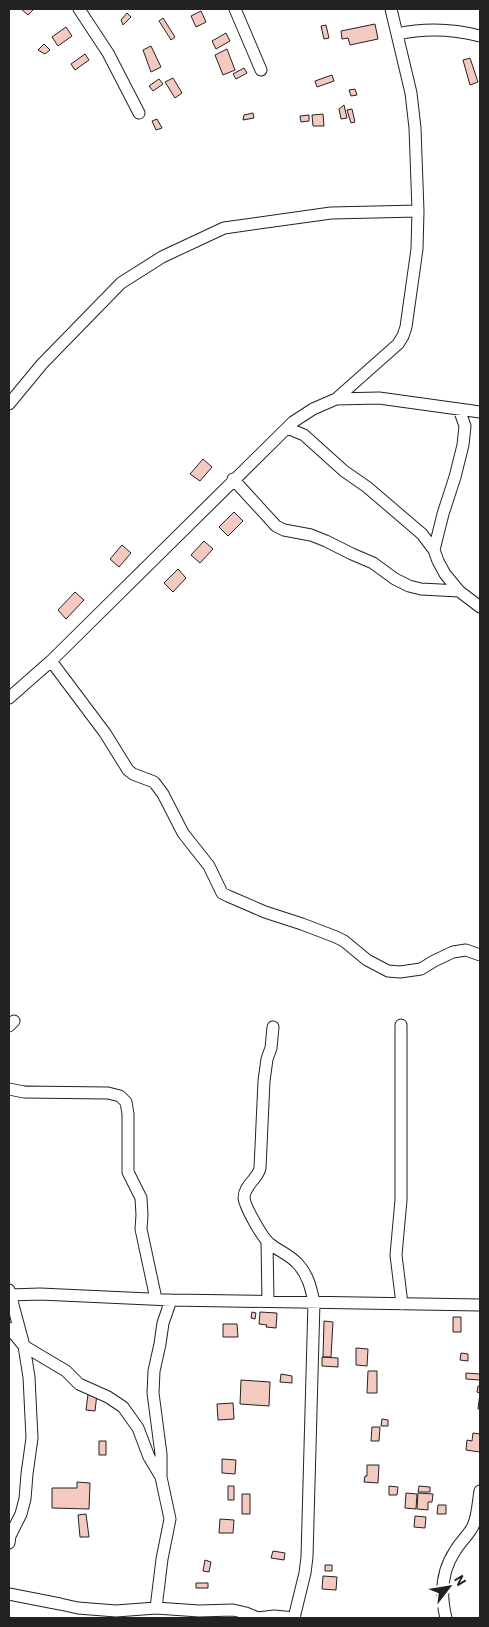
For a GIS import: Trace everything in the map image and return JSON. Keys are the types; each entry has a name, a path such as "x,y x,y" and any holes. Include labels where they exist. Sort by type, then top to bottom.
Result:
{"street":[{"path":"79,9 108,53 139,113"},
{"path":"235,9 261,70"},
{"path":"9,698 51,661 287,428 313,409 336,399 398,344 403,336 406,327 417,249 418,211 415,128 412,93 391,9"},
{"path":"397,34 427,30 449,30 480,36"},
{"path":"9,404 42,364 121,283 162,257 224,228 331,213 418,211"},
{"path":"336,399 379,398 480,412"},
{"path":"434,550 443,514 456,477 463,445 466,426 459,409"},
{"path":"287,428 304,435 344,471 367,487 422,534 434,550 445,574 459,591 480,607"},
{"path":"234,480 276,526 284,530 311,535 326,541 373,563 395,579 409,586 421,589 459,591"},
{"path":"51,661 105,733 128,770 133,774 154,782 163,794 183,833 209,866 222,893 265,912 336,937 367,960 388,971 400,972 421,969 434,960 453,952 466,950 480,955"},
{"path":"401,1025 402,1200 396,1255 402,1304"},
{"path":"9,1594 78,1608 116,1612 156,1608 199,1612 233,1610 258,1618 274,1616 295,1618 307,1557 314,1302 310,1283 298,1264 268,1243 246,1207 244,1196 247,1188 259,1174 264,1081 273,1027"},
{"path":"9,1089 24,1092 108,1094 120,1096 126,1102 128,1114 128,1172 140,1198 141,1229 156,1299"},
{"path":"268,1243 268,1302"},
{"path":"9,1543 25,1499 26,1474 32,1438 29,1377 24,1346 10,1294 171,1300 480,1305"},
{"path":"156,1608 162,1559 170,1519 162,1477 153,1393 156,1362 171,1300"},
{"path":"9,1328 24,1346 66,1371 79,1384 108,1397 123,1407 138,1428 149,1456 162,1477"},
{"path":"446,1618 442,1603 444,1570 455,1549 468,1536 474,1523 480,1491"}],"building":[{"path":"21,9 34,9 28,15"},
{"path":"201,11 206,22 196,27 191,16"},
{"path":"127,13 131,17 123,25 121,20"},
{"path":"163,18 175,37 171,40 159,21"},
{"path":"375,24 378,39 350,45 348,38 342,39 341,31"},
{"path":"326,25 329,38 324,39 321,26"},
{"path":"66,27 72,36 58,46 52,37"},
{"path":"226,33 230,41 216,49 212,41"},
{"path":"44,44 50,50 45,54 38,50"},
{"path":"151,46 161,67 151,72 143,50"},
{"path":"227,49 235,70 223,75 215,55"},
{"path":"85,54 89,60 75,70 71,64"},
{"path":"470,58 478,82 470,85 463,60"},
{"path":"244,68 247,73 236,79 233,74"},
{"path":"332,75 334,81 317,87 315,81"},
{"path":"173,78 182,93 175,98 165,82"},
{"path":"159,79 163,84 153,91 149,86"},
{"path":"355,89 357,95 351,96 349,90"},
{"path":"344,105 347,118 341,119 339,109"},
{"path":"352,109 355,122 351,123 347,110"},
{"path":"253,113 254,118 243,120 244,115"},
{"path":"323,114 324,126 313,126 312,115"},
{"path":"309,115 309,121 301,122 300,116"},
{"path":"157,119 162,128 156,130 152,121"},
{"path":"203,459 212,467 200,481 190,474"},
{"path":"234,512 243,521 228,536 219,527"},
{"path":"204,541 213,549 200,563 191,555"},
{"path":"122,545 131,553 119,567 110,559"},
{"path":"178,569 186,578 173,592 164,583"},
{"path":"75,592 84,600 66,619 58,610"},
{"path":"252,1312 256,1313 255,1319 251,1318"},
{"path":"260,1312 277,1313 276,1328 259,1324"},
{"path":"453,1317 461,1317 461,1332 453,1332"},
{"path":"324,1321 333,1322 331,1357 323,1357"},
{"path":"223,1324 237,1324 238,1337 223,1337"},
{"path":"356,1348 368,1349 367,1366 356,1365"},
{"path":"461,1353 468,1354 468,1361 460,1360"},
{"path":"322,1357 338,1358 338,1367 322,1366"},
{"path":"368,1371 377,1371 377,1393 367,1393"},
{"path":"466,1373 480,1374 480,1380 466,1379"},
{"path":"281,1374 292,1376 292,1383 280,1382"},
{"path":"241,1380 270,1382 269,1406 240,1404"},
{"path":"478,1386 480,1386 480,1393 477,1392"},
{"path":"480,1393 480,1409 478,1409"},
{"path":"88,1394 97,1394 95,1411 86,1410"},
{"path":"233,1403 234,1419 218,1420 217,1404"},
{"path":"382,1419 388,1420 388,1426 381,1426"},
{"path":"372,1427 380,1427 379,1441 371,1441"},
{"path":"473,1433 480,1434 480,1452 466,1450 467,1440 472,1441"},
{"path":"99,1441 106,1441 106,1455 99,1455"},
{"path":"222,1459 236,1460 235,1474 222,1473"},
{"path":"367,1465 379,1465 378,1483 364,1482 365,1476 367,1476"},
{"path":"77,1482 90,1483 89,1509 52,1508 52,1488 77,1488"},
{"path":"228,1486 234,1486 234,1500 228,1500"},
{"path":"389,1486 398,1487 397,1495 389,1495"},
{"path":"419,1486 430,1487 430,1492 418,1492"},
{"path":"406,1493 417,1494 416,1509 405,1508"},
{"path":"418,1493 433,1494 432,1502 428,1502 428,1510 417,1509"},
{"path":"242,1494 250,1494 250,1514 242,1514"},
{"path":"438,1505 446,1505 446,1514 437,1514"},
{"path":"86,1514 89,1537 80,1537 78,1515"},
{"path":"415,1516 426,1517 425,1528 414,1527"},
{"path":"220,1519 234,1520 233,1533 219,1533"},
{"path":"273,1551 285,1553 284,1560 271,1558"},
{"path":"205,1560 211,1562 209,1572 203,1571"},
{"path":"325,1565 332,1565 332,1571 325,1571"},
{"path":"323,1576 337,1577 336,1590 322,1589"},
{"path":"196,1583 208,1583 208,1588 196,1588"}]}
